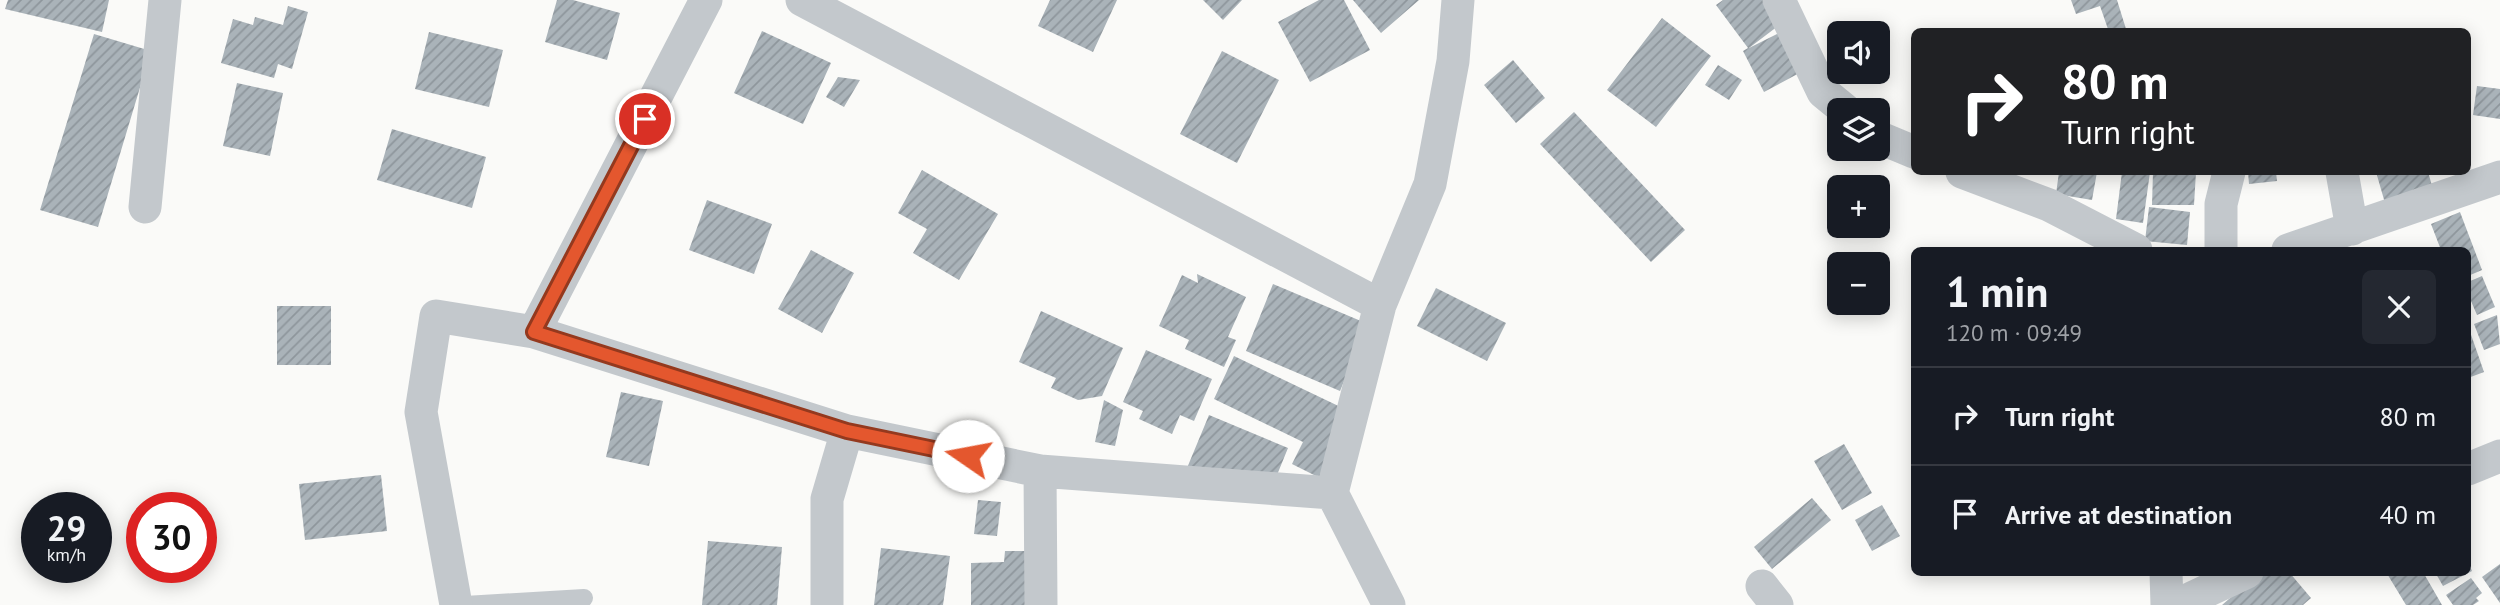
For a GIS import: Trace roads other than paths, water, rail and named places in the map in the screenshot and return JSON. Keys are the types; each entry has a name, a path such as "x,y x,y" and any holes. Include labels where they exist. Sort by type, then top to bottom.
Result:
{"street":[{"path":"145,206 165,0"},
{"path":"534,332 706,0"},
{"path":"802,0 1380,304"},
{"path":"1389,605 1332,493 1380,304 1430,184 1453,61 1458,0"},
{"path":"1779,0 1823,92 1830,98"},
{"path":"1890,142 1911,151"},
{"path":"1970,175 2049,205 2130,247"},
{"path":"2221,247 2221,204 2228,175"},
{"path":"2343,175 2352,229"},
{"path":"2297,247 2500,177"},
{"path":"456,605 421,412 436,316 534,332 847,431 1041,471 1332,493"},
{"path":"827,605 827,499 847,431"},
{"path":"2471,467 2500,456"},
{"path":"1041,471 1041,605"},
{"path":"2166,576 2167,605"},
{"path":"2178,605 2239,576"}],"lane":[{"path":"465,605 584,598"}]}
